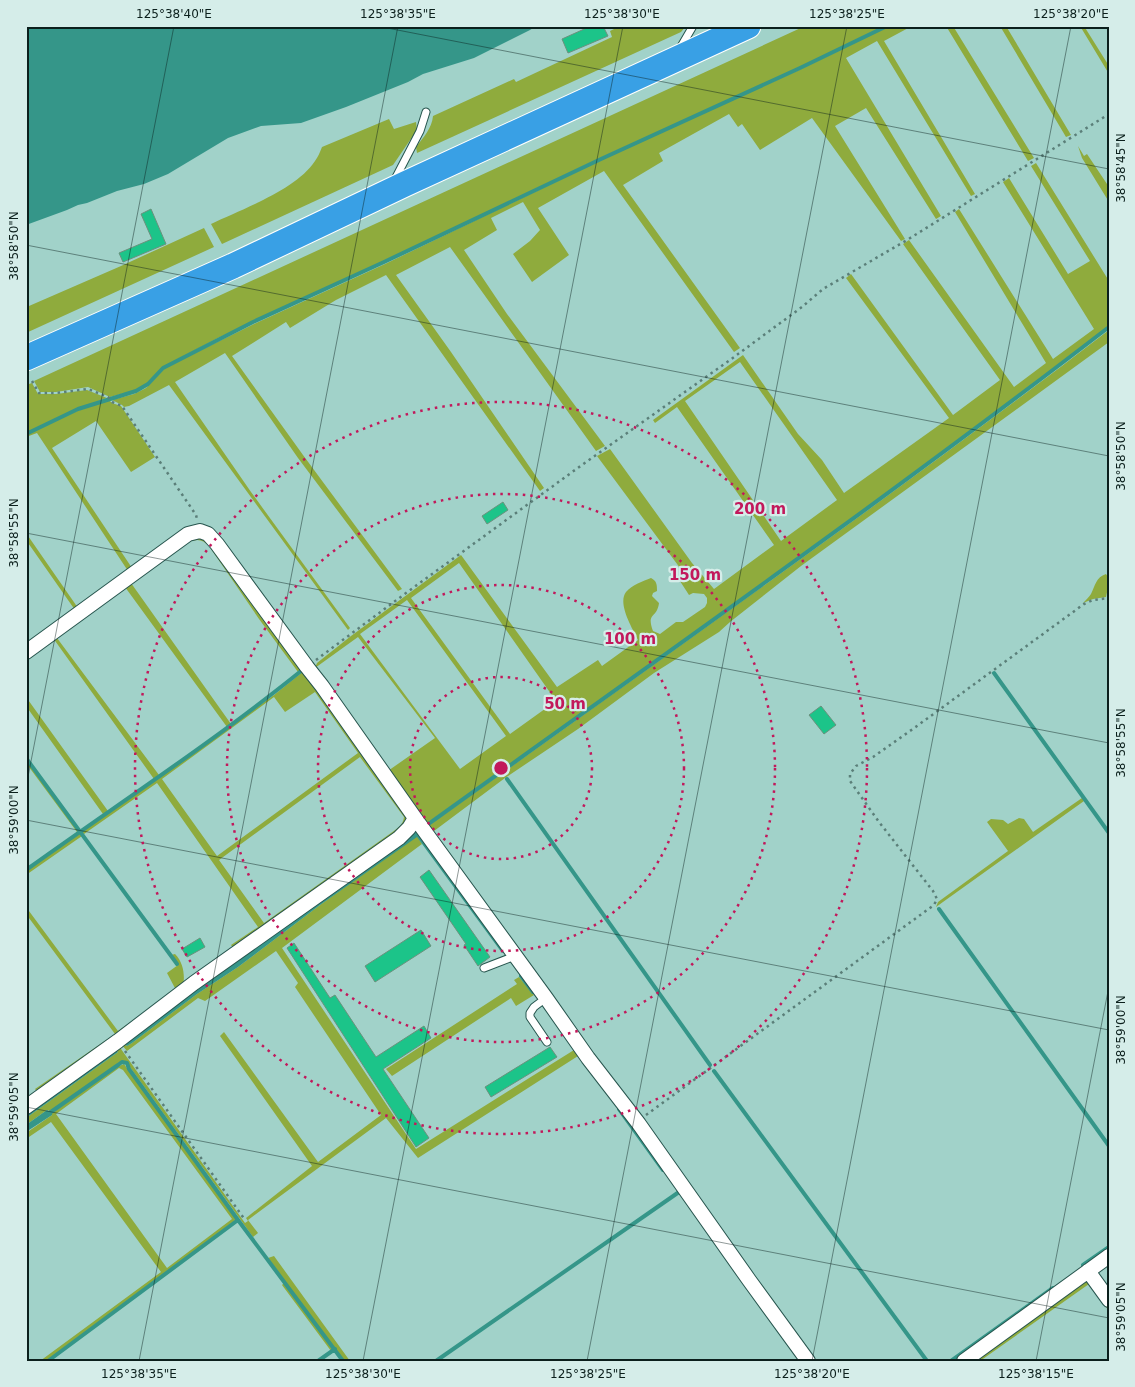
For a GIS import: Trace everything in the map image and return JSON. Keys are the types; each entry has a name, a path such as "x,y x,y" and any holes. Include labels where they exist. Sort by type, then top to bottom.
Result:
{"highway":[{"path":"29,369 233,266 388,192 748,26"}],"street":[{"path":"26,652 188,534 200,530 208,534 322,686 415,818 808,1361"},
{"path":"26,1107 118,1041 194,983 399,838 415,818"},
{"path":"964,1361 1109,1256"},
{"path":"1088,1271 1109,1300"}],"lane":[{"path":"672,61 693,26"},
{"path":"388,192 420,131 426,112"},
{"path":"484,968 515,956"},
{"path":"546,998 534,1006 530,1017 547,1042"}],"path":[{"path":"307,667 574,470 730,360 802,307 823,289 907,240 1109,114"},
{"path":"29,369 39,393 88,389 108,397 112,402 122,406 196,515 200,530"},
{"path":"638,1124 644,1117 934,905 937,899 933,891 879,822 850,781 850,774 856,766 873,757 917,726 1084,604 1093,600 1109,598"},
{"path":"118,1041 245,1220"}],"green space":[{"path":"620,26 686,26 681,32 417,153 416,147 429,129 433,116 514,79 516,82 612,37 610,31"},
{"path":"805,26 885,26 799,68 600,158 383,262 218,338 163,367 147,383 136,390 110,397 88,387 56,392 40,392 34,381"},
{"path":"889,26 912,26 884,41 975,194 971,196 877,41 846,58 941,216 936,219 866,108 835,126 905,239 901,241 812,118 760,150 742,124 738,127 729,114 659,153 663,161 623,185 740,348 734,352 604,171 538,208 569,255 532,282 513,254 530,241 540,230 523,202 491,218 497,230 464,250 507,314 605,446 596,451 450,247 396,275 544,488 540,491 386,275 336,300 290,328 286,322 232,356 402,589 398,591 298,458 225,353 175,382 251,492 350,628 348,630 169,385 129,406 124,407 112,400 134,394 146,388 165,368 254,324 385,264 601,160 801,69"},
{"path":"946,26 953,26 1034,158 1028,161"},
{"path":"1000,26 1006,26 1071,135 1066,137"},
{"path":"1080,26 1084,26 1109,66 1109,74"},
{"path":"389,119 394,129 416,122 417,130 393,165 222,244 211,224 268,198 295,181 315,161 322,147"},
{"path":"1078,146 1084,156 1087,154 1109,187 1109,202 1082,158"},
{"path":"1036,163 1109,281 1109,326 855,516 426,824 428,826 770,581 941,457 1109,330 1109,342 801,566 719,632 654,673 578,729 505,778 430,834 385,773 435,738 358,637 315,668 317,663 461,555 557,687 598,660 602,666 638,640 623,603 626,592 634,585 651,578 656,582 657,591 652,596 659,603 651,618 651,625 653,631 660,634 676,622 683,622 705,607 707,598 704,594 693,593 689,595 678,578 683,572 597,456 610,449 692,563 714,589 774,545 677,407 655,423 653,420 743,355 798,434 822,460 844,493 949,418 846,278 851,274 953,415 1000,380 903,244 909,240 1014,387 1046,363 955,212 959,209 1053,359 1094,329 1003,182 1009,178 1068,274 1090,261 1031,166","holes":["740,362 837,500 781,541 685,401","459,563 556,701 510,734 411,598","407,600 506,736 460,769 360,634"]},
{"path":"204,228 214,247 26,333 26,308 29,306"},
{"path":"32,383 38,394 87,390 107,398 78,408 26,433 26,385"},
{"path":"109,400 121,406 155,457 131,472 96,421 52,448 132,568 178,534 184,534 26,649 26,642 28,644 75,610 26,540 26,533 78,608 128,571 37,433 26,437 26,435 67,415"},
{"path":"203,537 303,668 298,672 209,546 198,540 189,542 131,583 231,724 227,727 125,587 57,636 159,775 154,779 53,638 180,543"},
{"path":"1106,574 1109,583 1106,597 1083,603 1091,594 1098,580"},
{"path":"305,670 408,813 407,825 236,952 231,945 258,927 157,783 84,834 82,832 274,695","holes":["315,692 358,753 217,856 162,779 274,697 285,712","360,757 404,817 403,822 394,831 264,923 219,860"]},
{"path":"26,697 108,811 103,814 26,706"},
{"path":"26,759 79,831 77,832 26,763"},
{"path":"1082,798 1084,801 936,907 938,902 1008,851 987,822 991,819 1003,820 1008,824 1019,818 1024,819 1033,832"},
{"path":"413,826 417,826 422,830 505,948 504,952 415,829 413,834 124,1043 127,1046 132,1043 417,836 422,844 282,948 416,1149 574,1050 578,1056 418,1158 386,1118 248,1220 258,1233 253,1237 127,1063 121,1062 57,1107 50,1111 47,1110 26,1125 26,1118 118,1052 115,1050 26,1114 26,1109 117,1046 245,1223 248,1221 246,1218 312,1166 220,1036 224,1032 318,1162 381,1115 295,987 298,983 276,951 205,1001 198,998 127,1051 121,1044 122,1041 211,974 403,837"},
{"path":"80,833 82,836 26,875 26,871"},
{"path":"26,907 118,1031 176,990 167,973 178,965 171,955 175,954 178,958 184,974 183,988 39,1094 35,1089 115,1034 26,914"},
{"path":"519,977 534,995 516,1006 511,998 392,1076 386,1069 517,984 514,980"},
{"path":"124,1064 237,1219 46,1361 40,1361 161,1272 51,1122 26,1139 26,1133","holes":["119,1068 123,1070 232,1219 167,1268 56,1114"]},
{"path":"274,1256 350,1361 344,1361 268,1258"},
{"path":"1086,1279 1109,1303 1109,1311 1089,1284 980,1361 970,1361"},
{"path":"284,1283 333,1349 331,1351 282,1285"}],"shaded area":[{"path":"26,26 536,26 474,58 423,74 346,107 301,123 261,126 228,138 168,174 26,225"},
{"path":"415,829 504,952 502,953 417,837 320,905 132,1043 127,1046 124,1043 378,859"},
{"path":"115,1049 118,1052 26,1118 26,1114"},
{"path":"47,1110 52,1115 26,1132 26,1125"}],"building":[{"path":"591,26 603,26 608,36 568,53 562,39"},
{"path":"151,209 166,244 123,262 119,253 152,239 141,214"},
{"path":"503,502 508,510 487,524 482,516"},
{"path":"821,706 836,725 824,734 809,715"},
{"path":"429,870 490,957 478,966 464,945 466,944 420,877"},
{"path":"421,930 431,946 375,982 365,966"},
{"path":"200,938 205,947 187,957 182,949"},
{"path":"294,943 330,998 335,995 376,1057 424,1026 431,1038 383,1069 429,1138 416,1147 287,948"},
{"path":"550,1047 557,1057 491,1097 485,1087"}],"waterway":[{"path":"26,434 78,409 136,391 148,384 163,368 253,322 887,26"},
{"path":"427,825 855,517 1109,327"},
{"path":"26,870 200,748 301,671"},
{"path":"994,673 1109,833"},
{"path":"26,758 177,964"},
{"path":"507,779 710,1065"},
{"path":"939,909 1109,1146"},
{"path":"521,976 533,992"},
{"path":"48,1114 122,1062 127,1063 129,1069 238,1220 343,1361"},
{"path":"714,1071 927,1361"},
{"path":"619,1109 663,1170"},
{"path":"436,1361 679,1192"},
{"path":"48,1361 238,1220"},
{"path":"1083,1265 1109,1247"},
{"path":"951,1361 1053,1288"},
{"path":"318,1361 335,1349"}]}
